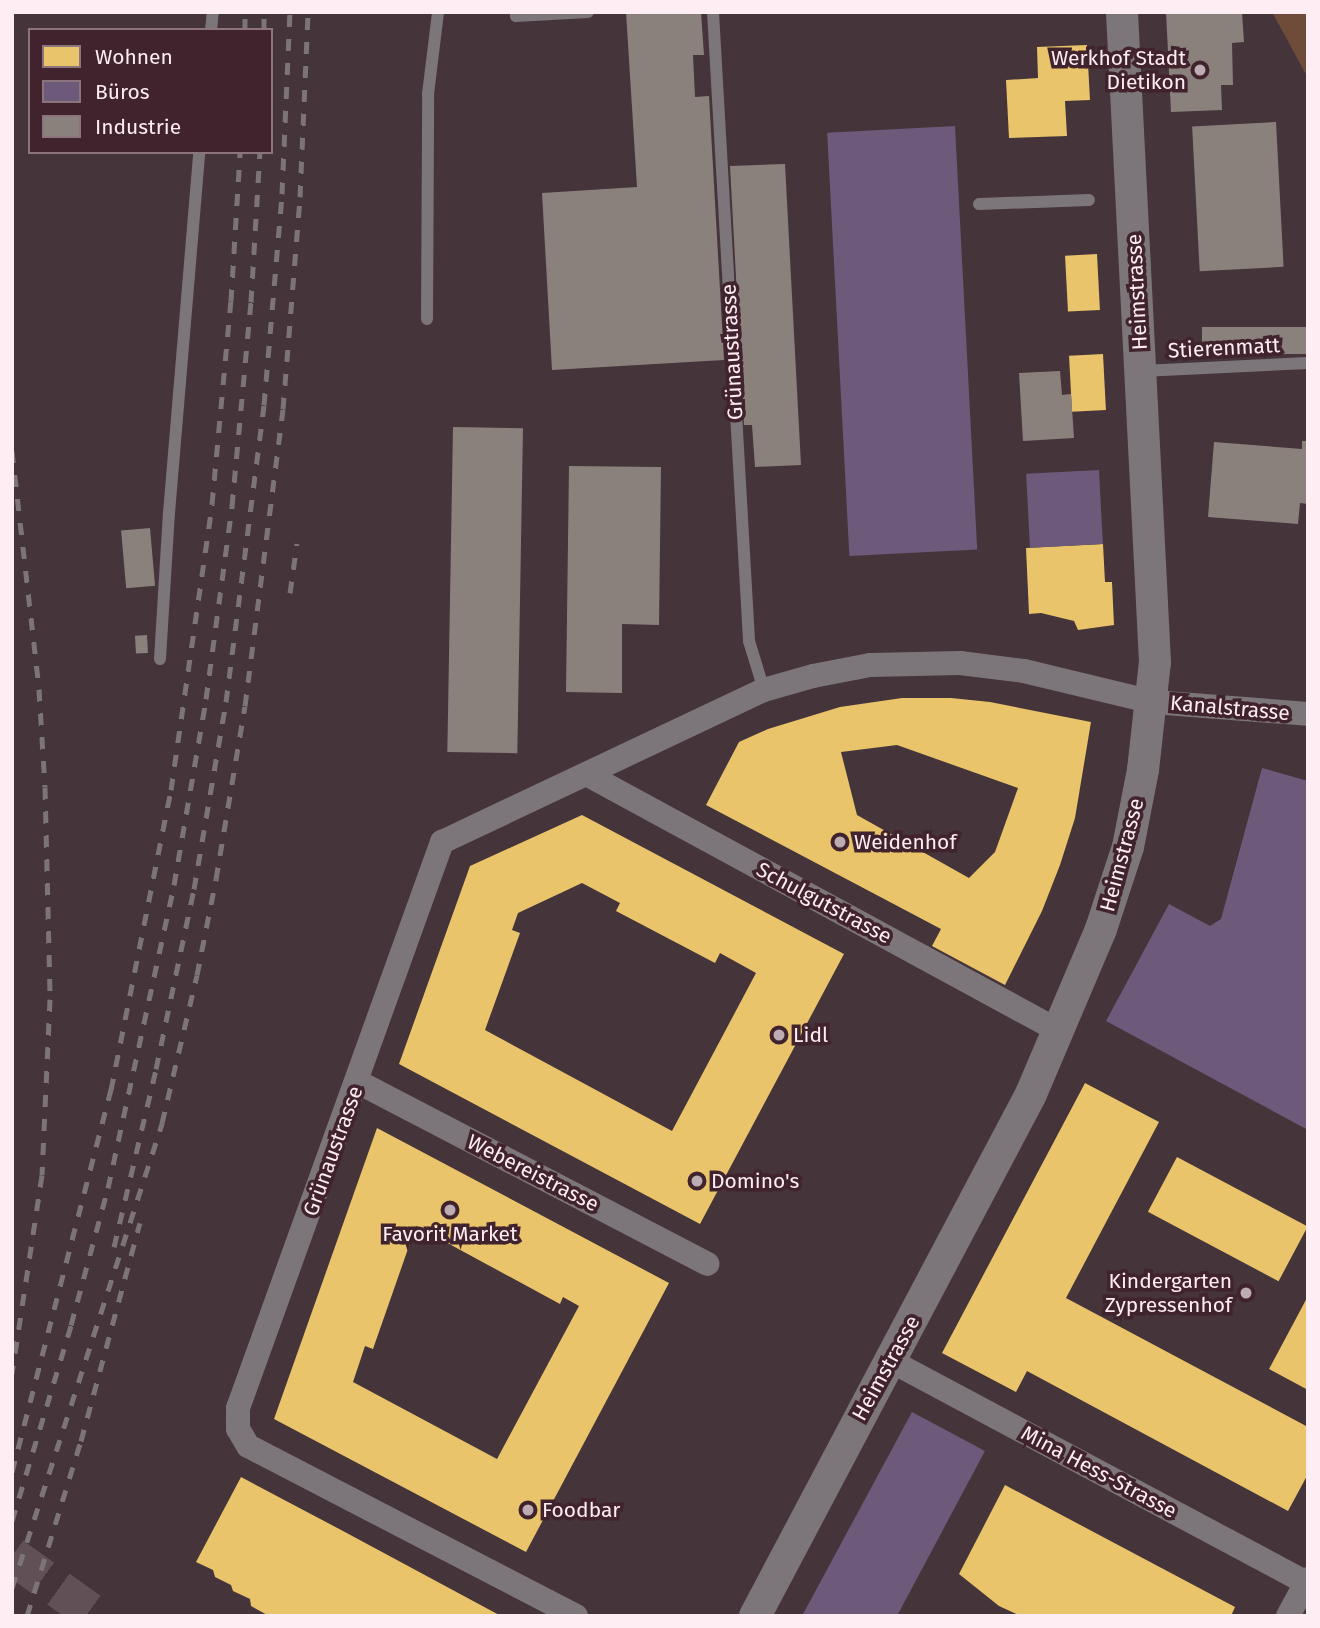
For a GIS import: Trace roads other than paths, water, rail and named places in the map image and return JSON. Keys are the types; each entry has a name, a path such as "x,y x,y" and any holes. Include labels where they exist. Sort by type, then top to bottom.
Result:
{"street":[{"name":"Heimstrasse","path":"755,1616 1014,1127 1059,1031 1101,929 1128,847 1153,702 1154,610 1122,12"},
{"name":"Grünaustrasse","path":"576,1616 248,1446 238,1429 238,1408 358,1082 442,842 764,690 813,676 870,665 960,663 1024,671 1153,702"},
{"name":"Kanalstrasse","path":"1153,702 1308,714"},
{"name":"Schulgutstrasse","path":"588,775 1059,1031"},
{"name":"Webereistrasse","path":"358,1082 708,1264"},
{"name":"Mina Hess-Strasse","path":"891,1361 1307,1582"},
{"path":"1288,1616 1307,1582"}],"lane":[{"path":"428,319 428,94 438,12"},
{"path":"516,12 516,16 588,12"},
{"name":"Grünaustrasse","path":"713,12 749,641 764,690"},
{"path":"160,659 169,513 199,154"},
{"path":"979,204 1089,200"},
{"name":"Stierenmatt","path":"1142,371 1308,363"}],"tunnel":[{"path":"12,1556 96,1616"}],"railway":[{"path":"245,12 245,28"},
{"path":"264,12 264,28"},
{"path":"114,1247 156,1069 194,889 226,702 264,405 282,194 290,12"},
{"path":"12,1588 162,1123 197,975 216,879 245,706 283,409 300,197 308,12"},
{"path":"12,1472 111,1090 171,790 212,504 231,301 240,154"},
{"path":"12,1521 71,1325 108,1188 174,885 206,699 232,506 251,302 260,154"},
{"path":"12,451 39,689 45,787 50,999 42,1175 12,1374"},
{"path":"290,593 297,543"},
{"path":"27,1616 81,1441 140,1223"}],"place":[{"name":"Werkhof Stadt Dietikon","path":"1200,70"},
{"name":"Weidenhof","path":"840,842"},
{"name":"Lidl","path":"779,1035"},
{"name":"Domino's","path":"697,1181"},
{"name":"Favorit Market","path":"450,1210"},
{"name":"Kindergarten Zypressenhof","path":"1246,1293"},
{"name":"Foodbar","path":"528,1510"}]}
